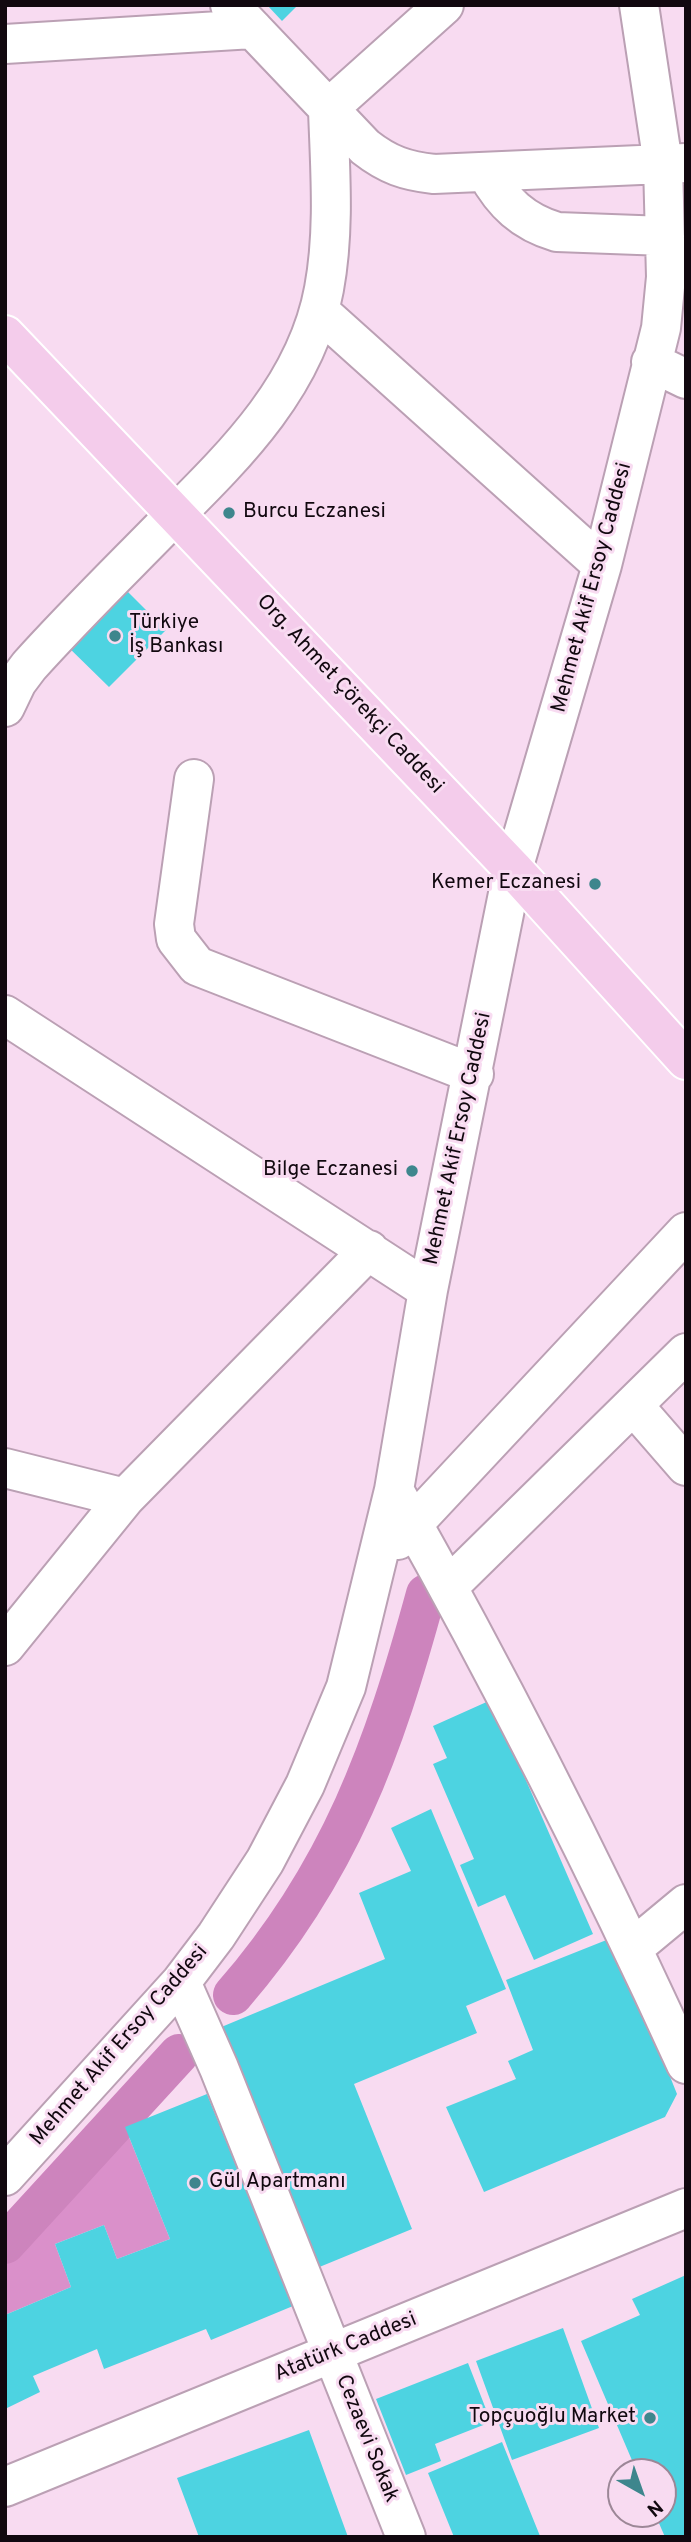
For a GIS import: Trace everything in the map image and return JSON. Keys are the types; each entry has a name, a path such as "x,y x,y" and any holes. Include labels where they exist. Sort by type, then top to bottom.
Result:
{"main road":[{"name":"Org. Ahmet Çörekçi Caddesi","path":"5,335 513,869 686,1060"}],"street":[{"path":"6,699 37,657 240,447 278,399 298,366 318,311 331,226 328,109 444,5"},
{"name":"Mehmet Akif Ersoy Caddesi","path":"5,2176 181,1982 216,1936 265,1861 305,1784 346,1687 394,1490 428,1290 474,1074 513,869 602,565 665,303 665,236 674,163 639,5"},
{"path":"5,44 242,17 328,109 385,163 407,172 434,174 674,163"},
{"path":"486,172 498,193 514,210 542,227 557,232 665,236"},
{"path":"318,311 602,565"},
{"path":"651,362 686,379"},
{"path":"194,779 174,924 176,939 197,966 474,1074"},
{"path":"5,1015 428,1290"},
{"path":"376,1564 686,1232"},
{"path":"5,1646 125,1498 369,1250"},
{"path":"448,1587 686,1353"},
{"path":"633,1405 686,1466"},
{"path":"5,1468 125,1498"},
{"path":"394,1490 448,1587 633,1948 686,2064"},
{"path":"633,1948 686,1904"},
{"name":"Cezaevi Sokak","path":"181,1982 219,2068 406,2537"},
{"name":"Atatürk Caddesi","path":"5,2487 686,2208"}],"shaded area":[{"path":"125,2127 170,2239 117,2259 104,2225 55,2244 71,2287 5,2315 5,2253"}],"building":[{"path":"267,5 298,5 282,21"},
{"name":"Türkiye İş Bankası","path":"120,584 166,630 109,687 63,642"},
{"path":"491,1700 593,1934 534,1960 505,1895 478,1907 460,1865 474,1859 433,1764 447,1758 433,1726"},
{"path":"431,1809 506,1989 466,2006 477,2033 354,2084 412,2229 317,2268 219,2028 385,1959 359,1893 411,1871 391,1828"},
{"path":"614,1937 677,2094 665,2117 484,2192 446,2107 516,2079 508,2061 533,2050 506,1980"},
{"path":"207,2094 293,2306 211,2340 206,2329 104,2369 97,2349 33,2376 40,2392 5,2409 5,2315 71,2287 55,2244 104,2225 117,2259 170,2239 125,2127"},
{"name":"Topçuoğlu Market","path":"686,2275 686,2537 665,2537 661,2528 677,2528 677,2458 631,2458 581,2341 640,2315 632,2299"},
{"path":"563,2328 599,2428 512,2460 476,2361"},
{"path":"468,2363 491,2422 435,2444 441,2461 406,2475 376,2399"},
{"path":"309,2430 348,2537 199,2537 177,2478"},
{"path":"502,2442 540,2536 454,2537 428,2473"}],"waterway":[{"path":"233,1995 270,1949 302,1902 330,1855 354,1806 393,1704 426,1594"},
{"path":"5,2244 179,2054"}],"place":[{"name":"Burcu Eczanesi","path":"229,513"},
{"name":"Türkiye İş Bankası","path":"115,636"},
{"name":"Kemer Eczanesi","path":"595,884"},
{"name":"Bilge Eczanesi","path":"412,1171"},
{"name":"Gül Apartmanı","path":"195,2183"},
{"name":"Topçuoğlu Market","path":"650,2418"}]}
